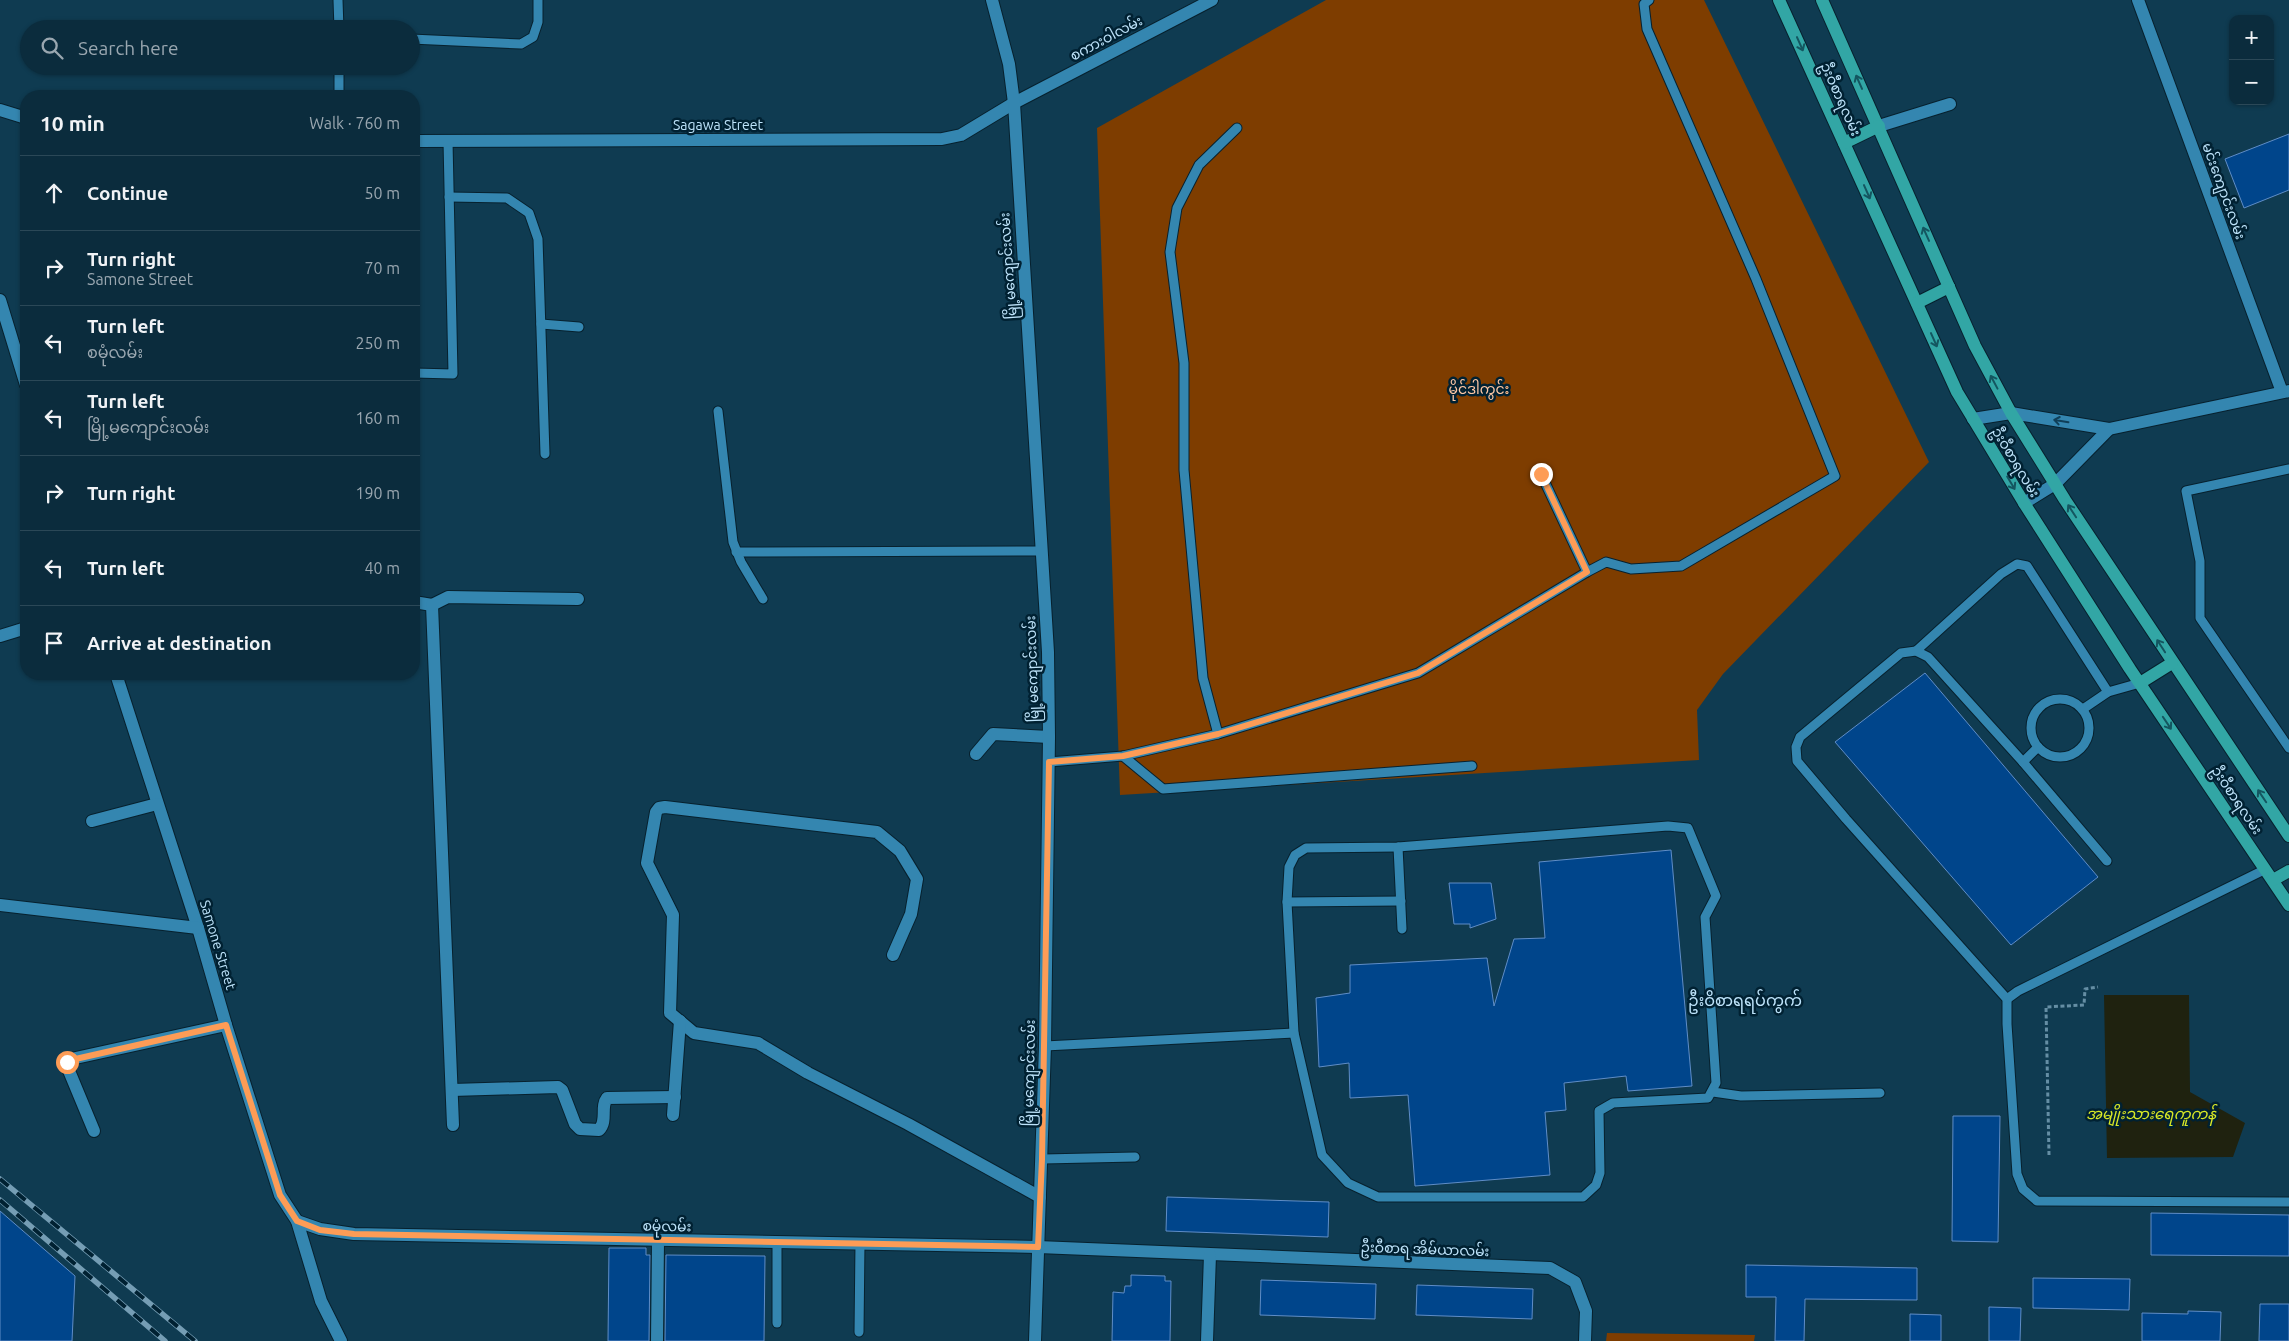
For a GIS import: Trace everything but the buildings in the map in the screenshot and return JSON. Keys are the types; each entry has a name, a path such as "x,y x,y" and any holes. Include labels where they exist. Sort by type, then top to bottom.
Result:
{"main road":[{"name":"ဦးဝီစာရလမ်း","path":"1779,0 1957,392 2024,504 2140,683 2289,905"},
{"name":"ဦးဝီစာရလမ်း","path":"1822,0 1976,346 2011,413 2172,663 2289,836"},
{"path":"1844,143 1878,126"},
{"path":"1917,303 1949,286"},
{"path":"2140,683 2172,663"},
{"path":"2269,875 2289,871"}],"street":[{"name":"မြို့မကျောင်းလမ်း","path":"992,0 1009,64 1014,103 1040,551 1048,652 1049,762 1045,1046 1035,1341"},
{"name":"စကားဝါလမ်း","path":"1014,103 1212,0"},
{"name":"မင်းကျောင်းလမ်း","path":"2138,0 2286,392"},
{"name":"Sagawa Street","path":"420,141 942,139 962,135 1014,103"},
{"path":"1878,126 1950,104"},
{"path":"0,110 20,116"},
{"path":"0,300 20,365"},
{"path":"1973,419 2011,413 2109,429 2286,392"},
{"path":"2024,504 2055,484 2109,429"},
{"path":"420,603 432,605 448,597 578,599"},
{"path":"432,605 453,1125"},
{"path":"0,636 20,630"},
{"name":"Samone Street","path":"118,680 198,928 226,1025 280,1195 297,1221 321,1301 340,1341"},
{"path":"976,754 994,734 1049,736"},
{"path":"92,821 157,804"},
{"path":"893,955 911,914 917,879 900,851 878,832 659,808 656,812 646,863 673,915 670,1013 694,1033 758,1043 1040,1197"},
{"path":"0,905 198,928"},
{"path":"673,1116 680,1021"},
{"path":"94,1131 67,1062 226,1025"},
{"path":"452,1090 558,1087 562,1090 577,1126 599,1130 603,1125 605,1101 607,1098 675,1097"},
{"name":"စမုံလမ်း","path":"297,1221 320,1230 354,1234 658,1242 1038,1247"},
{"path":"657,1341 658,1242"},
{"name":"ဦးဝီစာရ အိမ်ယာလမ်း","path":"1038,1247 1550,1268 1575,1282 1586,1311 1586,1341"},
{"path":"1207,1341 1210,1255"}],"lane":[{"path":"338,0 339,20"},
{"path":"420,39 522,44 534,37 538,22 538,0"},
{"path":"1049,762 1123,756 1218,734 1418,673 1606,562 1631,569 1680,566 1835,476 1756,279 1647,29 1644,4 1649,0"},
{"path":"339,75 340,90"},
{"path":"1218,734 1202,668 1184,470 1184,363 1170,252 1177,208 1199,165 1237,128"},
{"path":"420,373 453,374 448,141"},
{"path":"449,197 507,198 529,213 538,239 545,454"},
{"path":"541,324 579,327"},
{"path":"718,411 736,552 763,599"},
{"path":"2289,469 2186,491 2200,562 2200,618 2289,748"},
{"path":"1541,474 1587,572"},
{"path":"736,552 1040,551"},
{"path":"1916,651 2001,574 2017,564 2027,566 2108,692"},
{"path":"2107,861 2023,762 1928,657 1916,651 1901,653 1800,737 1796,747 1798,761 1846,819 2008,999 2007,1024 2017,1174 2023,1189 2038,1201 2289,1202"},
{"path":"2083,709 2108,692 2140,683"},
{"path":"2055,699 2070,701 2083,709 2090,723 2088,738 2080,751 2066,757 2050,756 2038,747 2031,734 2033,718 2041,706 2055,699"},
{"path":"2023,762 2038,747"},
{"path":"1123,756 1163,789 1472,766"},
{"path":"1668,826 1688,828 1716,896 1705,917 1716,1073 1714,1092 1708,1098 1613,1103 1599,1111 1600,1174 1596,1185 1583,1197 1378,1197 1348,1183 1322,1155 1294,1033 1287,902 1289,867 1294,855 1306,848 1398,847 1668,826"},
{"path":"1398,847 1402,929"},
{"path":"2008,999 2018,991 2269,875"},
{"path":"1287,902 1401,900"},
{"path":"1045,1046 1294,1033"},
{"path":"1714,1092 1741,1096 1880,1093"},
{"path":"1042,1159 1135,1157"},
{"path":"777,1243 777,1323"},
{"path":"859,1332 860,1244"}],"path":[{"path":"2049,1155 2046,1007 2084,1005 2085,989 2098,987"}],"green space":[{"name":"မိုင်ဒါကွင်း","path":"1326,0 1704,0 1929,462 1723,674 1697,710 1699,760 1120,795 1097,128"},
{"path":"1607,1333 1755,1335 1754,1341 1606,1341"}],"water":[{"name":"အမျိုးသားရေကူကန်","path":"2104,995 2189,995 2190,1092 2245,1123 2233,1157 2107,1158"}],"railway":[{"path":"0,1179 195,1341"},
{"path":"0,1200 165,1341"}],"district":[{"name":"ဦးဝိစာရရပ်ကွက်","path":"1745,1000"}],"route":[{"path":"67,1062 226,1025 280,1195 297,1221 320,1230 354,1234 658,1242 1038,1247 1045,1046 1049,762 1123,756 1218,734 1418,673 1587,572 1541,474"}]}
